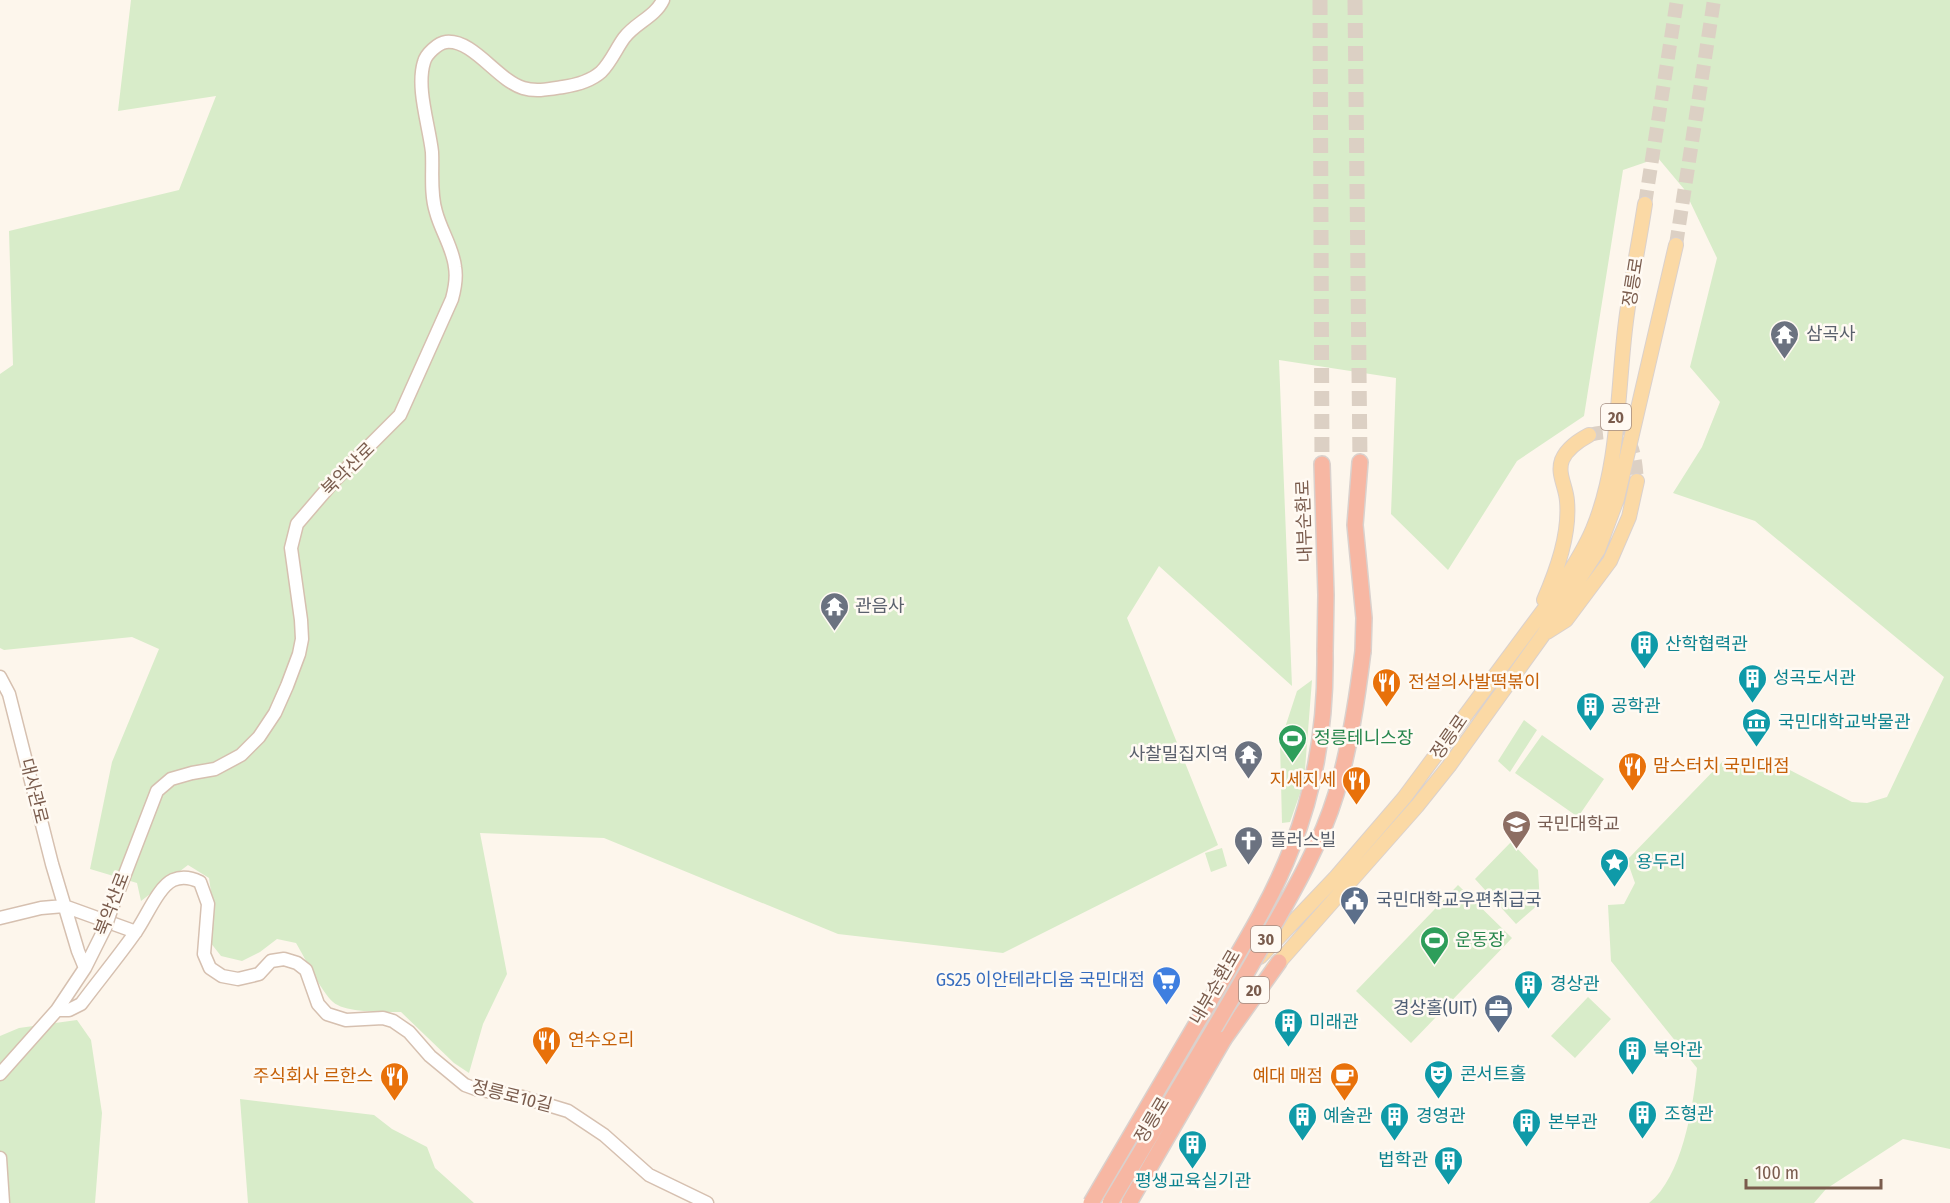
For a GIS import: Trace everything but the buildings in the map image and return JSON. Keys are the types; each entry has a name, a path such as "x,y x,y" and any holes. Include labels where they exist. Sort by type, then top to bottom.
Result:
{"highway":[{"name":"내부순환로","path":"1112,1203 1239,986 1307,864 1335,796 1355,713 1363,651 1364,618 1354,525 1360,462"},
{"name":"내부순환로","path":"1090,1203 1256,921 1292,848 1311,789 1317,763 1325,695 1326,595 1322,464"},
{"path":"1131,1203 1224,1040 1279,962"},
{"path":"1090,1203 1100,1192 1176,1080"}],"main road":[{"name":"정릉로","path":"1102,1203 1227,997 1295,917 1336,877 1404,798 1578,559 1593,529 1604,496 1612,458 1626,321 1645,204"},
{"name":"정릉로","path":"1152,1173 1169,1129 1235,1014 1417,806 1473,734 1543,635 1598,550 1609,524 1676,245"},
{"path":"1540,614 1560,556 1566,521 1567,501 1561,475 1562,461 1569,448 1589,435"},
{"path":"1543,635 1566,620 1610,561 1629,517 1637,481"},
{"path":"1473,734 1467,733 1469,725 1502,680 1506,659"},
{"name":"정릉로","path":"1131,1203 1152,1173 1279,962"},
{"name":"정릉로","path":"1175,1134 1198,1075"}],"street":[{"name":"북악산로","path":"0,1074 57,1010 85,968 105,928 157,790 171,779 192,772 215,769 241,755 259,737 275,713 291,675 302,639 291,548 297,524 334,481 400,415 452,299 456,283 455,267 451,250 435,211 433,197 432,152 421,81 424,60 438,45 453,42 466,46 510,83 523,88 544,90 567,86 588,80 601,71 624,38 660,7 663,0"},
{"name":"대사관로","path":"0,677 9,694 64,906 85,968"},
{"name":"정릉로10길","path":"136,932 164,887 173,880 183,878 200,882 208,904 204,954 210,968 222,976 238,979 259,974 271,961 284,959 297,963 306,970 318,1004 327,1014 346,1020 383,1018 393,1021 409,1032 430,1056 465,1085 522,1097 568,1111 604,1135 649,1175 707,1203"},
{"path":"0,918 41,908 64,906 136,932 81,1004 69,1010 57,1010"},
{"path":"1112,1203 1176,1080"},
{"path":"0,1158 3,1203"}],"green space":[{"path":"131,0 1950,0 1950,1149 1903,1139 1826,1189 1814,1203 1649,1203 1670,1177 1678,1159 1689,1121 1697,1068 1611,961 1608,905 1624,904 1635,883 1627,860 1723,761 1782,766 1852,802 1867,803 1887,797 1944,677 1755,521 1673,493 1702,447 1720,402 1690,367 1717,258 1684,189 1658,158 1623,170 1584,416 1517,461 1448,570 1391,514 1396,378 1279,360 1292,686 1159,566 1127,618 1218,845 1003,953 838,934 604,838 480,833 507,974 483,1024 469,1073 454,1063 401,1012 356,1010 339,1006 333,1002 318,982 296,943 277,939 260,952 242,961 221,956 210,942 213,906 209,878 188,865 141,901 137,883 90,869 112,762 159,649 132,637 4,650 0,648 0,374 13,365 9,231 179,190 216,96 118,111"},
{"name":"정릉테니스장","path":"1312,680 1304,782 1290,822 1282,823 1280,743 1297,691"},
{"path":"1524,720 1537,730 1510,772 1498,761"},
{"path":"1542,735 1604,779 1578,817 1515,773"},
{"path":"1511,842 1538,870 1540,903 1516,924 1475,879"},
{"path":"1222,848 1227,866 1211,872 1205,853"},
{"name":"운동장","path":"1458,885 1512,938 1411,1043 1356,991"},
{"path":"1588,997 1611,1019 1575,1058 1551,1036"},
{"path":"77,1020 91,1040 102,1113 95,1203 0,1203 0,1036 19,1028"},
{"path":"240,1099 374,1115 392,1129 427,1147 435,1168 474,1203 248,1203"}],"tunnel":[{"path":"1320,0 1322,464"},
{"path":"1355,0 1360,462"},
{"path":"1645,204 1677,0"},
{"path":"1676,245 1714,0"},
{"path":"1589,435 1614,432 1628,440 1634,457 1637,481"}],"place":[{"name":"삼곡사","path":"1785,360"},
{"name":"관음사","path":"834,632"},
{"name":"산학협력관","path":"1644,670"},
{"name":"성곡도서관","path":"1752,704"},
{"name":"전설의사발떡볶이","path":"1387,708"},
{"name":"공학관","path":"1590,732"},
{"name":"국민대학교박물관","path":"1757,748"},
{"name":"정릉테니스장","path":"1293,764"},
{"name":"사찰밀집지역","path":"1249,780"},
{"name":"맘스터치 국민대점","path":"1632,792"},
{"name":"지세지세","path":"1357,806"},
{"name":"국민대학교","path":"1516,850"},
{"name":"플러스빌","path":"1249,866"},
{"name":"용두리","path":"1615,888"},
{"name":"국민대학교우편취급국","path":"1355,926"},
{"name":"운동장","path":"1434,966"},
{"name":"GS25 이안테라디움 국민대점","path":"1166,1006"},
{"name":"경상관","path":"1529,1010"},
{"name":"경상홀(UIT)","path":"1498,1034"},
{"name":"미래관","path":"1288,1048"},
{"name":"연수오리","path":"547,1066"},
{"name":"북악관","path":"1632,1076"},
{"name":"콘서트홀","path":"1439,1100"},
{"name":"주식회사 르한스","path":"394,1102"},
{"name":"예대 매점","path":"1344,1102"},
{"name":"조형관","path":"1643,1140"},
{"name":"예술관","path":"1302,1142"},
{"name":"경영관","path":"1395,1142"},
{"name":"본부관","path":"1527,1148"},
{"name":"평생교육실기관","path":"1193,1170"},
{"name":"법학관","path":"1449,1186"}]}
